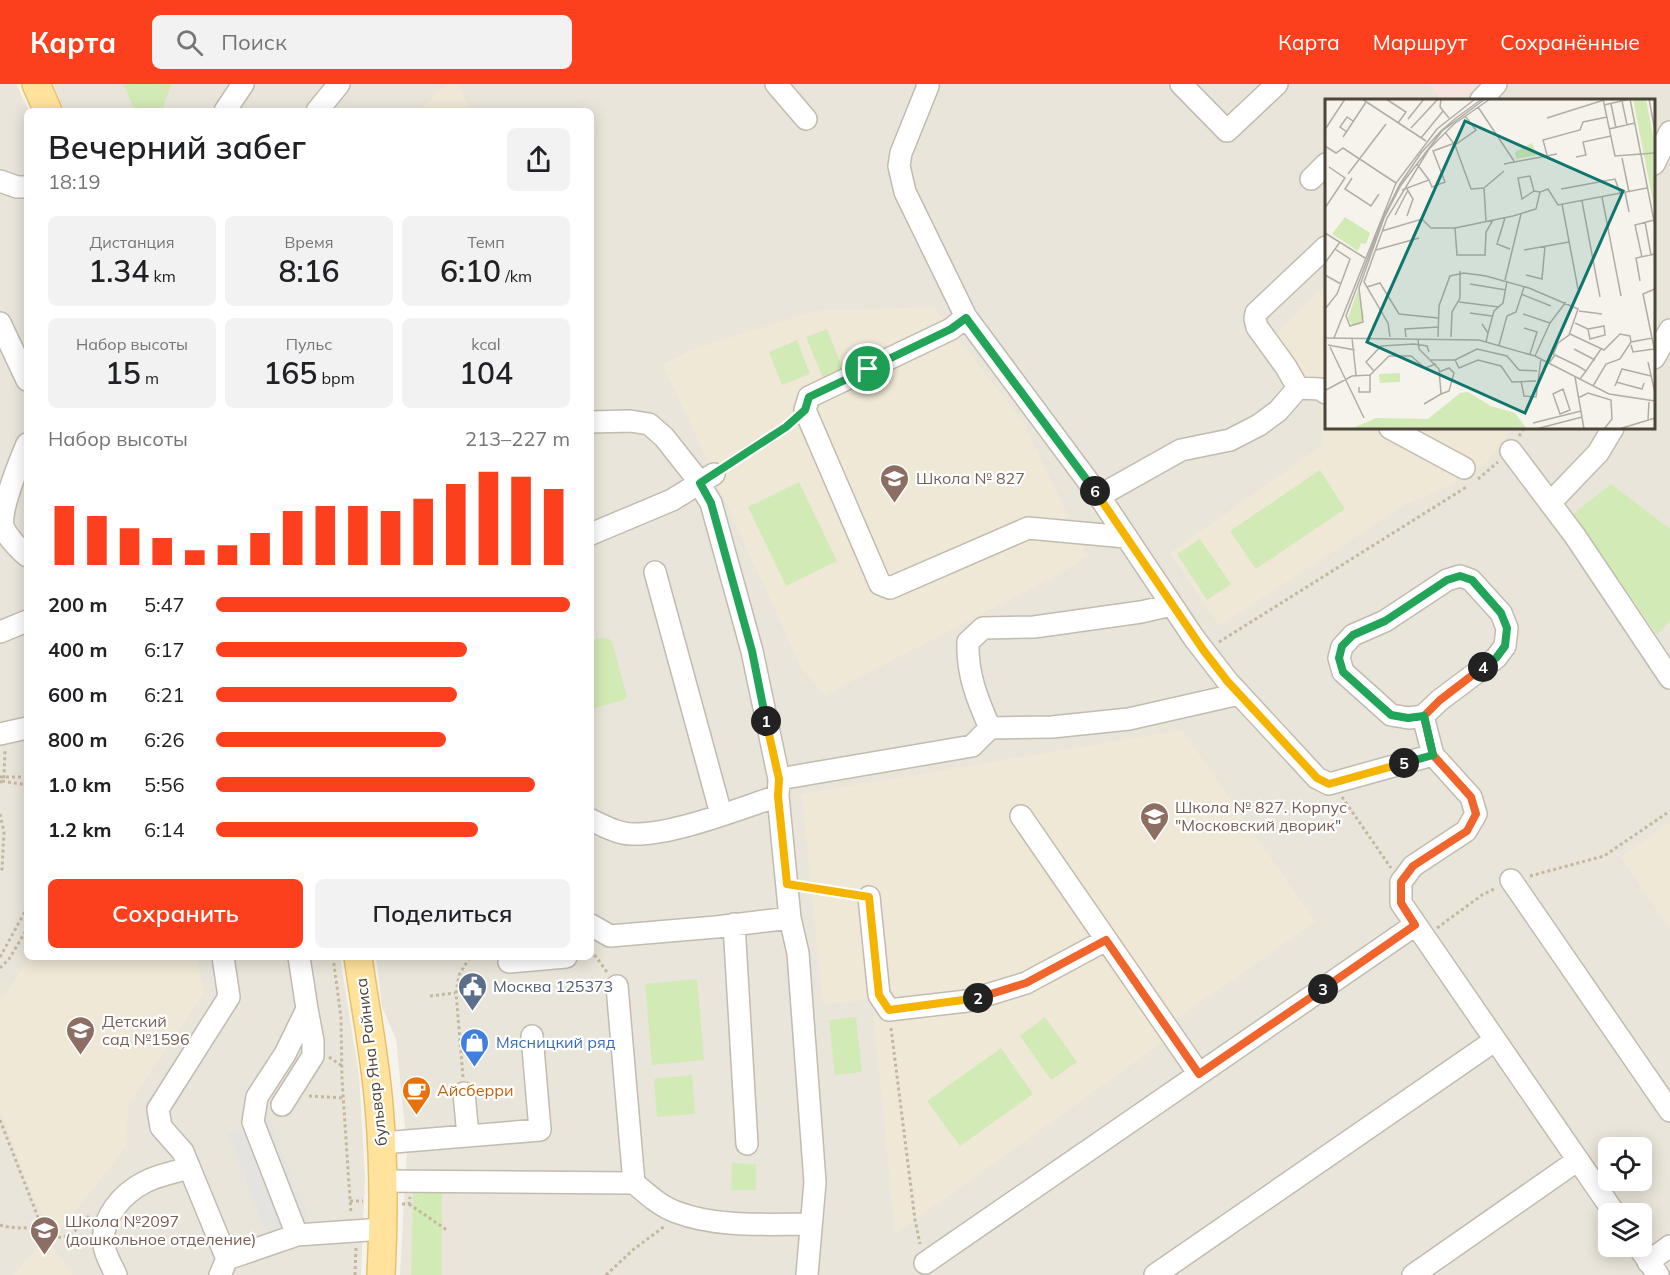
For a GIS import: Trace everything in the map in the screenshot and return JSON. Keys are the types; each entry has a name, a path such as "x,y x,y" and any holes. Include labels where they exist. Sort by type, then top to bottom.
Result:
{"main road":[{"path":"36,84 47,108"},
{"name":"бульвар Яна Райниса","path":"359,960 369,1020 382,1143 381,1275"}],"lane":[{"path":"227,108 243,84"},
{"path":"319,108 339,84"},
{"path":"776,84 806,119"},
{"path":"927,84 901,153 899,166 904,192 966,318 1099,496 1204,651 1239,694 1317,778 1329,784 1433,755"},
{"path":"1181,84 1227,131 1277,84"},
{"path":"1655,160 1670,132"},
{"path":"1298,388 1257,327 1256,313 1325,248"},
{"path":"966,318 951,329 809,397 805,410 880,584 890,588 1028,528 1126,537"},
{"path":"0,323 24,374"},
{"path":"1655,355 1670,330"},
{"path":"1099,496 1181,450 1230,440 1258,425 1278,411 1298,388"},
{"path":"1298,388 1320,389 1325,392"},
{"path":"594,422 630,421 649,424 707,479 711,503 752,651 778,787 790,918 798,953 816,1182 807,1275"},
{"path":"1392,429 1464,468"},
{"path":"1551,502 1598,453 1612,429"},
{"path":"1511,451 1551,502 1670,678"},
{"path":"24,452 0,512 2,526 24,553"},
{"path":"594,533 672,501 707,479"},
{"path":"655,572 721,814"},
{"path":"1460,576 1472,580 1501,613 1507,628 1505,646 1496,658 1440,700 1424,716 1408,718 1391,715 1343,672 1339,658 1342,646 1353,635 1385,621 1447,580 1460,576"},
{"path":"990,728 975,695 967,664 968,642 983,628 1034,627 1141,612 1172,605"},
{"path":"594,821 633,835 662,831 721,814 778,787 972,746 990,728 1052,727 1129,719 1239,694"},
{"path":"1424,716 1433,755 1471,797 1476,814 1467,831 1413,866 1401,882 1401,903 1607,1203"},
{"path":"3,734 24,729"},
{"path":"1021,816 1199,1074"},
{"path":"1511,880 1670,1111"},
{"path":"869,897 879,995 889,1010 967,1000 1026,983 1106,940"},
{"path":"594,934 610,936 790,918"},
{"path":"734,924 747,1144"},
{"path":"925,1263 1199,1074 1419,931"},
{"path":"224,960 230,998 158,1109 161,1127 183,1152 224,1267 297,1235 383,1229"},
{"path":"285,1100 313,1056 313,1041 299,960"},
{"path":"508,962 531,960"},
{"path":"617,986 634,1183"},
{"path":"297,1235 253,1122 257,1097 285,1054 307,1009"},
{"path":"382,1143 540,1130 532,1036"},
{"path":"1155,1275 1494,1041"},
{"path":"464,1093 468,1136"},
{"path":"1413,1275 1578,1160"},
{"path":"116,1275 104,1245 104,1228 111,1213 120,1201 145,1182 189,1168"},
{"path":"383,1181 634,1183 651,1197 681,1214 706,1221 812,1224"},
{"path":"1648,1261 1670,1246"}],"path":[{"path":"707,479 786,427 805,410"},
{"path":"1204,651 1482,477 1511,451 1523,429"},
{"path":"1,780 3,734"},
{"path":"1,780 24,777"},
{"path":"1,780 24,784"},
{"path":"1329,784 1341,795 1401,882"},
{"path":"1419,931 1511,880 1604,856 1670,811"},
{"path":"0,814 4,832 0,873"},
{"path":"787,884 869,897"},
{"path":"0,957 24,913"},
{"path":"0,969 24,934"},
{"path":"594,954 617,986"},
{"path":"333,960 342,1017 352,1232 356,1242 355,1275"},
{"path":"464,1093 456,993 459,975 468,960"},
{"path":"430,996 456,993"},
{"path":"889,1010 915,1220 925,1263"},
{"path":"285,1100 344,1098"},
{"path":"0,1120 43,1230 10,1228 0,1225"},
{"path":"409,1204 447,1230"},
{"path":"606,1275 634,1249 681,1214"}],"shaded area":[{"path":"0,84 16,84 28,108 24,108 24,960 340,960 359,1075 365,1175 361,1275 0,1275"},
{"path":"53,84 1670,84 1670,1275 400,1275 407,1148 396,1039 382,1007 376,960 594,960 594,108 64,108"},
{"path":"446,84 458,84 469,108 422,108"},
{"path":"1428,84 1471,84 1475,88 1462,99 1442,99"},
{"path":"1325,286 1325,429 1512,429 1488,461 1464,479 1402,506 1220,626 1170,553 1323,445 1320,389 1322,380 1303,374 1276,335"},
{"name":"Школа № 827","path":"933,307 1021,419 1088,556 1059,574 825,695 802,669 663,364 692,350 813,311"},
{"path":"1182,730 1315,922 1173,1021 1164,1041 895,1234 872,999 823,1004 802,794"},
{"path":"1670,822 1670,929 1621,857"},
{"name":"Детский сад №1596","path":"28,960 197,960 203,994 128,1105 126,1147 60,1230 41,1211 26,1179 0,1109 0,1004"},
{"path":"269,1118 309,1219 267,1236 228,1134"},
{"name":"Школа №2097 (дошкольное отделение)","path":"46,1237 72,1275 14,1275"}],"green space":[{"path":"123,84 171,84 163,108 134,108"},
{"path":"827,329 843,369 823,378 806,337"},
{"path":"797,340 810,374 782,385 769,352"},
{"path":"1320,470 1345,509 1256,569 1230,531"},
{"path":"799,482 837,561 786,586 748,507"},
{"path":"1611,484 1670,529 1670,620 1657,635 1573,514"},
{"path":"1200,539 1231,584 1207,600 1177,554"},
{"path":"608,638 612,642 627,697 594,708 594,640"},
{"path":"697,979 704,1060 652,1065 645,984"},
{"path":"856,1017 862,1072 835,1075 829,1020"},
{"path":"1045,1017 1077,1062 1051,1080 1020,1036"},
{"path":"1001,1048 1033,1094 960,1146 927,1101"},
{"path":"692,1075 695,1114 657,1117 654,1079"},
{"path":"732,1163 756,1164 756,1190 731,1190"},
{"path":"442,1187 442,1275 411,1275 413,1190"}],"place":[{"name":"Школа № 827","path":"895,504"},
{"name":"Школа № 827. Корпус \"Московский дворик\"","path":"1154,842"},
{"name":"Москва 125373","path":"472,1012"},
{"name":"Детский сад №1596","path":"81,1056"},
{"name":"Мясницкий ряд","path":"475,1068"},
{"name":"Айсберри","path":"416,1116"},
{"name":"Школа №2097 (дошкольное отделение)","path":"44,1256"}],"route":[{"path":"868,369 809,397 805,410 786,427 756,449 700,483 711,503 752,651 779,779 778,796 787,884 869,897 879,995 889,1010 967,1000 997,993 1026,983 1106,940 1199,1074 1415,925 1401,903 1401,882 1413,866 1467,831 1476,814 1471,797 1433,755 1424,716 1440,700 1496,658 1505,646 1507,628 1501,613 1472,580 1460,576 1447,580 1385,621 1353,635 1342,646 1339,658 1343,672 1391,715 1408,718 1424,716 1429,736 1433,755 1329,784 1317,778 1228,682 1194,638 1099,496 966,318 951,329 868,369"}]}
